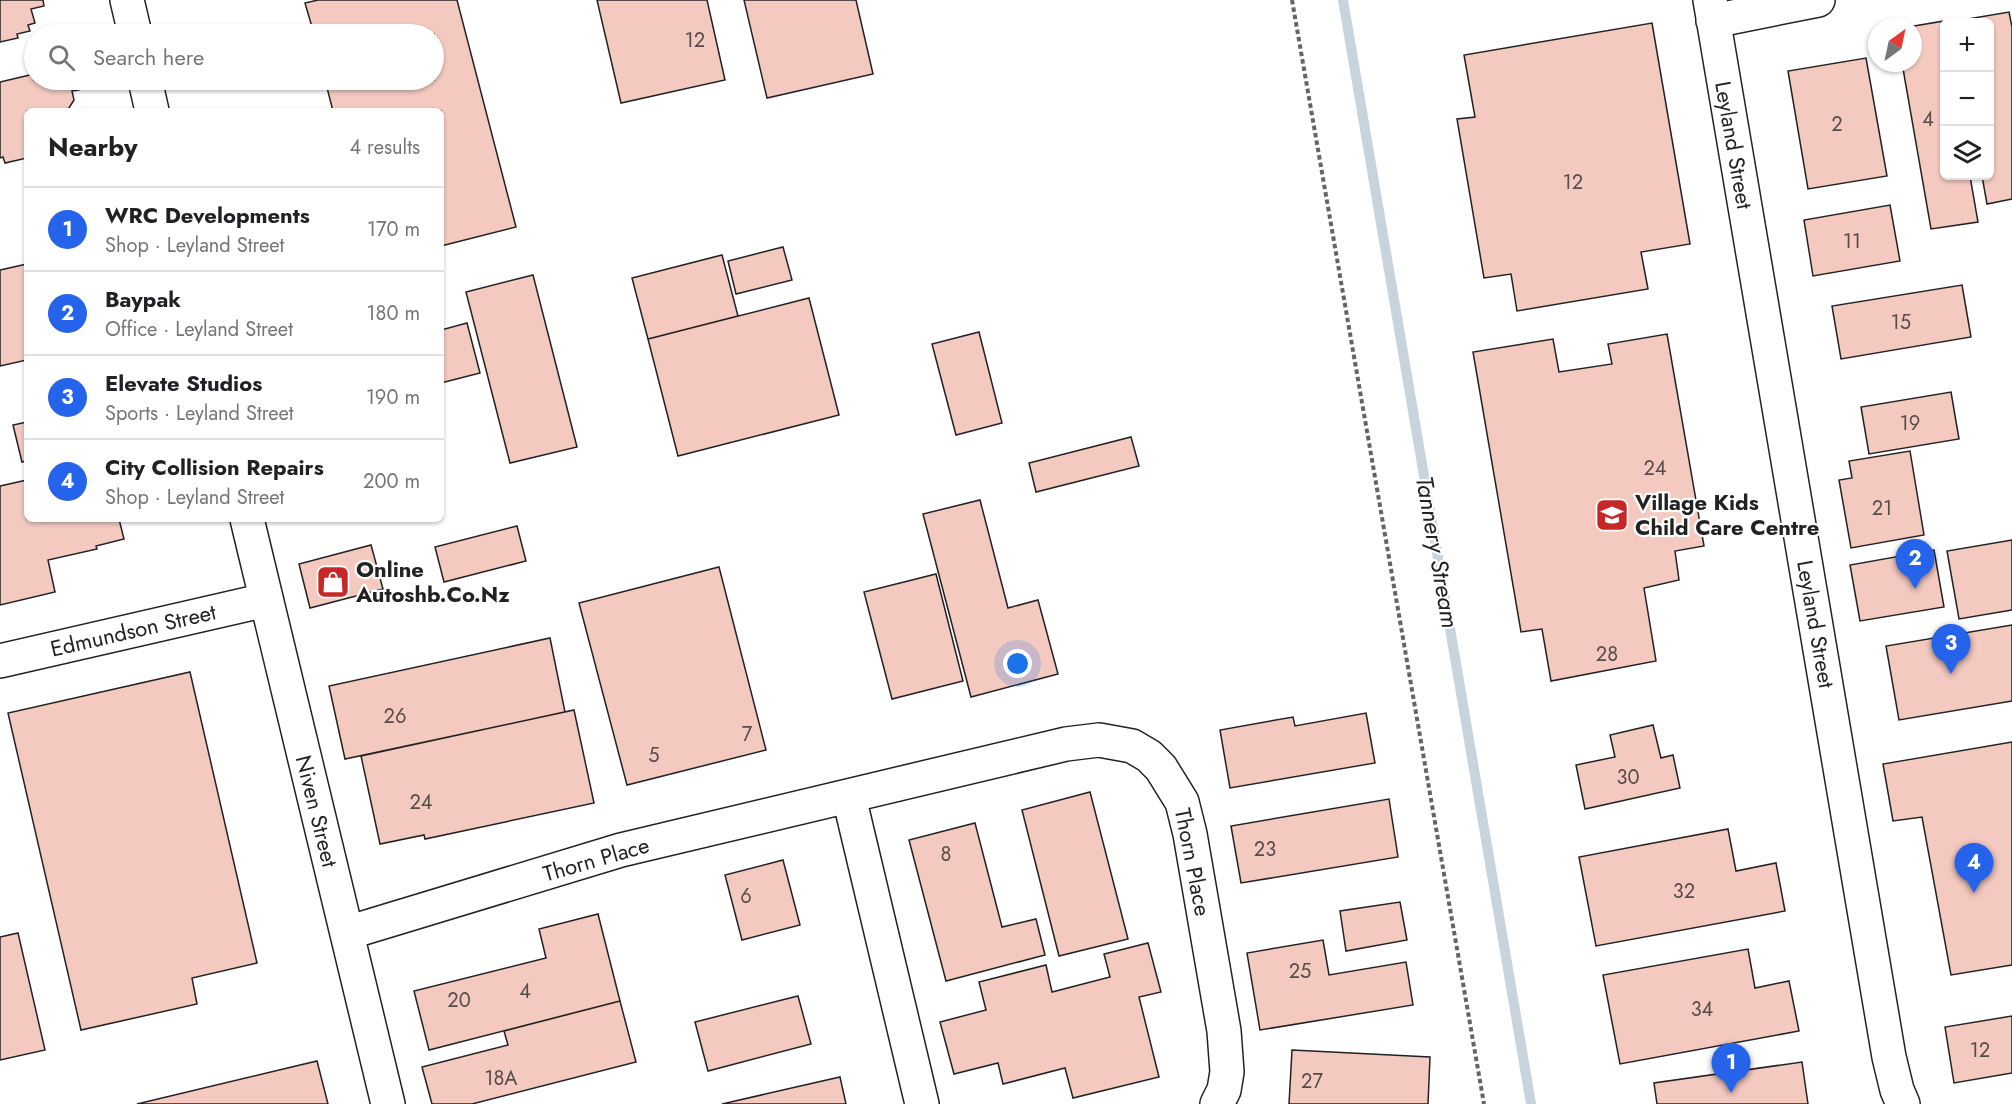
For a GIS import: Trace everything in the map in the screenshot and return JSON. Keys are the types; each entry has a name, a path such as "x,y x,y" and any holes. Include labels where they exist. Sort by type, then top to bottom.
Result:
{"street":[{"path":"127,0 133,24"},
{"path":"1711,10 1818,0"},
{"name":"Leyland Street","path":"1711,10 1887,1046 1897,1090 1903,1104"},
{"path":"147,90 151,108"},
{"name":"Niven Street","path":"248,522 388,1104"},
{"name":"Edmundson Street","path":"0,661 266,600"},
{"name":"Thorn Place","path":"347,933 621,850 1066,744 1099,740 1132,746 1149,756 1161,768 1178,793 1190,834 1224,1031 1227,1072 1224,1090 1217,1104"},
{"path":"849,797 922,1104"}],"path":[{"path":"1292,0 1484,1104"}],"building":[{"path":"0,0 43,0 44,6 31,9 35,23 24,24 24,32 17,34 18,38 0,42"},
{"path":"318,0 457,0 516,227 444,245 444,108 332,108 328,90 444,90 444,24 311,24 305,3"},
{"path":"597,0 707,0 725,80 621,103"},
{"path":"744,0 856,0 873,74 767,98"},
{"path":"2009,12 2012,27 2012,199 1987,204 1983,180 1994,180 1994,18 1974,18"},
{"path":"1940,22 1940,180 1971,180 1978,222 1931,229 1904,72 1922,72 1922,25"},
{"path":"1652,23 1690,244 1641,252 1648,289 1517,311 1511,274 1484,278 1457,119 1475,117 1464,55"},
{"path":"1866,58 1887,176 1808,189 1788,71"},
{"path":"24,76 24,90 79,90 72,91 74,100 69,108 24,108 24,159 5,163 3,157 0,158 0,82"},
{"path":"1890,205 1900,261 1813,276 1804,220"},
{"path":"783,247 792,280 736,294 728,261"},
{"path":"722,255 738,316 648,339 632,278"},
{"path":"24,265 24,361 0,366 0,270"},
{"path":"533,275 577,447 510,463 466,292"},
{"path":"1962,285 1971,337 1841,359 1832,306"},
{"path":"809,298 839,415 678,456 648,339"},
{"path":"467,323 480,373 444,382 444,329"},
{"path":"979,332 1002,423 956,435 932,344"},
{"path":"1667,334 1704,546 1675,551 1679,580 1644,588 1656,661 1551,681 1542,629 1521,632 1473,352 1553,339 1559,372 1612,364 1608,344"},
{"path":"1951,392 1959,439 1869,454 1861,407"},
{"path":"24,423 24,462 22,462 13,425"},
{"path":"1131,437 1139,466 1036,492 1029,463"},
{"path":"1910,451 1924,535 1851,548 1839,480 1852,478 1849,461"},
{"path":"24,481 24,522 120,522 124,539 96,546 97,549 48,560 55,592 0,605 0,486"},
{"path":"980,500 1008,608 1038,600 1058,674 971,697 923,514"},
{"path":"517,526 526,561 444,582 435,547"},
{"path":"2012,540 2012,610 1959,619 1947,551"},
{"path":"371,545 383,589 310,608 299,564"},
{"path":"1934,550 1944,607 1860,621 1850,565"},
{"path":"719,567 766,750 627,785 579,603"},
{"path":"936,574 963,681 892,699 864,592"},
{"path":"2012,625 2012,701 1899,720 1886,646"},
{"path":"550,638 565,712 345,759 329,686"},
{"path":"190,672 257,963 192,978 197,1004 81,1030 8,713"},
{"path":"574,710 594,803 425,839 424,835 380,844 361,756"},
{"path":"1366,713 1375,763 1230,788 1220,730 1293,717 1295,726"},
{"path":"1653,725 1661,758 1673,755 1680,788 1585,809 1576,765 1615,757 1610,735"},
{"path":"2012,742 2012,965 1951,975 1922,817 1893,821 1883,764"},
{"path":"1090,792 1128,939 1059,956 1022,810"},
{"path":"1389,799 1398,857 1241,883 1231,826"},
{"path":"975,823 1002,927 1036,919 1045,955 946,981 909,840"},
{"path":"1728,829 1736,871 1776,863 1785,911 1596,946 1579,857"},
{"path":"783,860 800,925 742,940 725,875"},
{"path":"1400,902 1407,940 1346,951 1340,911"},
{"path":"598,914 620,1001 429,1050 414,991 546,958 539,929"},
{"path":"18,933 45,1050 0,1060 0,937"},
{"path":"1323,940 1329,975 1406,962 1413,1005 1260,1030 1247,953"},
{"path":"1148,943 1161,992 1139,997 1159,1077 1073,1098 1065,1068 1003,1084 998,1063 954,1074 940,1022 986,1010 979,982 1046,965 1052,992 1110,977 1104,954"},
{"path":"1748,949 1755,988 1789,981 1799,1031 1620,1064 1603,975"},
{"path":"798,996 811,1044 708,1071 695,1022"},
{"path":"620,1001 636,1062 472,1104 432,1104 422,1067 508,1045 504,1031"},
{"path":"2012,1016 2012,1073 1954,1083 1945,1027"},
{"path":"1292,1050 1430,1057 1428,1104 1289,1104"},
{"path":"317,1061 328,1104 137,1104"},
{"path":"1802,1062 1808,1104 1657,1104 1654,1083"},
{"path":"840,1077 846,1104 722,1104"}],"waterway":[{"name":"Tannery Stream","path":"1343,0 1531,1104"}],"place":[{"name":"Village Kids Child Care Centre","path":"1612,515"},
{"name":"Online Autoshb.Co.Nz","path":"333,582"},
{"name":"Baypak","path":"1915,589"},
{"name":"Elevate Studios","path":"1951,674"},
{"name":"City Collision Repairs","path":"1974,893"},
{"name":"WRC Developments","path":"1731,1093"}]}
